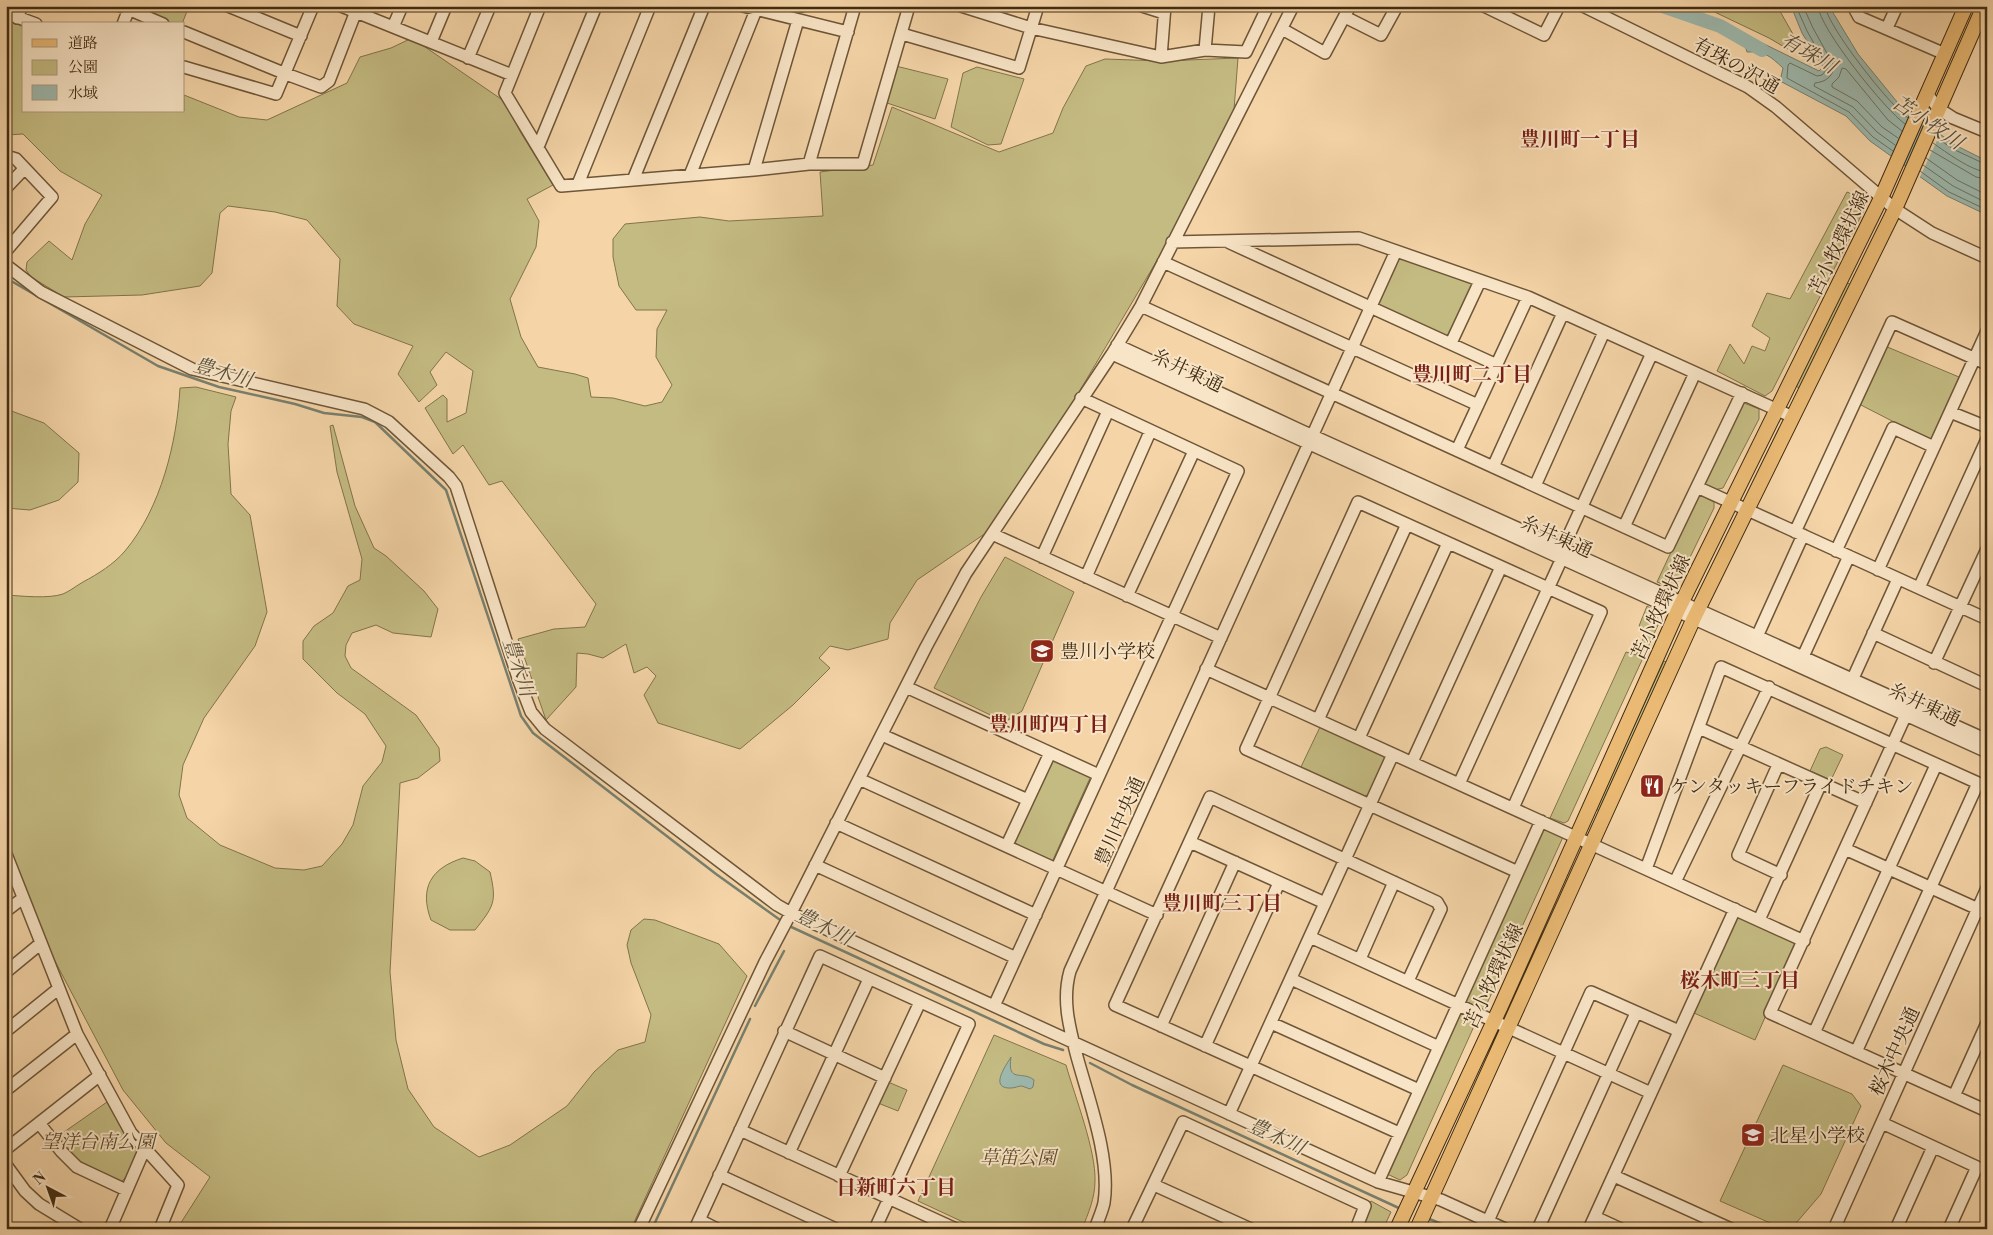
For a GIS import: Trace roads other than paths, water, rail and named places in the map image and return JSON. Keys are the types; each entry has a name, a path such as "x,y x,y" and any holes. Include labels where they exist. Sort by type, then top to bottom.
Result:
{"main road":[{"name":"苫小牧環状線","path":"1400,1223 1572,849 1575,837 1680,606 1881,198 1966,6"},
{"name":"苫小牧環状線","path":"1418,1227 1696,614 1895,209 1984,9"}],"street":[{"path":"22,6 12,16 30,22"},
{"path":"228,6 301,36"},
{"path":"185,67 276,94 313,6"},
{"path":"340,6 357,10 393,27 512,75"},
{"path":"393,27 402,6"},
{"path":"431,42 446,6"},
{"path":"468,58 490,6"},
{"path":"540,6 506,93 561,186 809,164 863,164 909,6"},
{"path":"538,147 596,6"},
{"path":"578,184 650,6"},
{"path":"633,180 704,6"},
{"path":"743,6 848,32"},
{"path":"809,164 855,6"},
{"path":"902,34 1019,68 1038,6"},
{"path":"1142,6 1164,9 1161,57"},
{"path":"1205,50 1209,6"},
{"path":"969,7 1031,28 1161,57 1205,50 1246,52 1268,6"},
{"path":"639,1229 743,1005 966,573 1114,350 1140,306 1293,6"},
{"path":"1282,29 1325,53 1348,12 1381,35 1397,6"},
{"path":"1484,6 1544,35 1559,6"},
{"name":"有珠の沢通","path":"1583,6 1748,87 1776,107 1895,209 1932,233 1987,258"},
{"path":"1853,6 1859,17 1945,54"},
{"path":"1887,28 1897,6"},
{"path":"123,22 127,7 159,22"},
{"path":"185,32 321,87 329,81 357,10"},
{"path":"690,176 756,10"},
{"path":"754,170 798,20"},
{"path":"1925,100 1938,113 1987,132"},
{"path":"6,156 16,159 52,196 6,251"},
{"path":"6,188 24,169"},
{"path":"1172,242 1359,238 1528,297 1793,417"},
{"path":"1227,242 1497,365"},
{"name":"豊川中央通","path":"1095,1229 1104,1204 1104,1164 1097,1130 1067,1017 1068,977 1396,251"},
{"path":"1163,262 1478,405"},
{"path":"6,265 41,292 192,369 364,409 389,422 449,477 456,486 519,681 531,712 545,729 790,916 994,1006 1378,1182 1429,1203 1488,1221 1505,1229"},
{"path":"1451,343 1480,281"},
{"path":"1457,450 1528,297"},
{"path":"1140,306 1668,547 1742,393"},
{"path":"1493,467 1564,313"},
{"path":"1755,640 1799,534 1892,322 1987,364"},
{"path":"1878,570 1987,330"},
{"path":"1535,486 1604,332"},
{"name":"糸井東通","path":"1114,350 1908,710 1987,740"},
{"path":"1459,784 1652,353"},
{"path":"1624,527 1695,373"},
{"path":"994,1006 1238,471 1150,432 1081,398"},
{"path":"1042,557 1108,411"},
{"path":"1950,412 1987,427"},
{"path":"1836,551 1893,428 1934,447"},
{"path":"1086,576 1150,432"},
{"path":"1919,588 1987,439"},
{"path":"1127,596 1194,451"},
{"path":"1697,487 1987,619"},
{"path":"1513,808 1601,612 1358,502 1246,749 1518,872"},
{"path":"1318,720 1407,524"},
{"path":"992,534 1220,638"},
{"path":"1359,738 1448,543"},
{"path":"1934,663 1987,549"},
{"path":"1801,661 1849,556"},
{"path":"1412,762 1501,567"},
{"path":"1850,684 1898,579"},
{"path":"1873,633 1987,686"},
{"path":"1646,869 1721,667 1978,783 1856,1052"},
{"path":"1206,669 1804,941"},
{"path":"1674,882 1768,687"},
{"path":"906,688 1099,775"},
{"path":"1908,710 1770,1014 1987,1111"},
{"name":"糸井東通","path":"1908,710 1987,752"},
{"path":"1699,728 1866,803"},
{"path":"882,735 1028,800"},
{"path":"1007,845 1050,753"},
{"path":"1229,1114 1393,754"},
{"path":"1778,765 1738,855 1781,875"},
{"path":"1814,1034 1936,765"},
{"path":"858,779 1007,845 1157,915"},
{"path":"1759,920 1822,783"},
{"path":"1400,1134 1115,1005 1210,797 1437,902 1441,909 1408,981"},
{"path":"1378,1182 1541,821"},
{"path":"836,824 1036,915"},
{"path":"1190,842 1325,903"},
{"path":"1845,849 1982,911"},
{"path":"6,854 40,944 78,1034 131,1133 178,1185 160,1229"},
{"path":"1161,1026 1236,862"},
{"path":"815,865 1016,958"},
{"path":"1205,1046 1278,882"},
{"path":"1360,959 1394,882"},
{"name":"桜木中央通","path":"1834,1229 1904,1074 1982,911 1987,888"},
{"path":"6,911 23,898"},
{"path":"1589,1229 1735,909"},
{"path":"1310,937 1651,1093"},
{"path":"6,972 40,944"},
{"path":"717,1229 697,1225 820,956 969,1024 875,1229"},
{"path":"789,1153 869,978"},
{"path":"1291,979 1439,1047"},
{"path":"6,1031 58,989"},
{"path":"1488,1221 1591,992 1679,1031"},
{"path":"839,1176 920,1002"},
{"path":"1538,1229 1636,1012"},
{"path":"1271,1023 1419,1090"},
{"path":"1954,1096 1987,1023"},
{"path":"784,1032 885,1078"},
{"path":"6,1090 78,1034"},
{"path":"6,1149 100,1075"},
{"path":"1132,1229 1183,1122 1365,1206 1356,1229"},
{"path":"39,1123 77,1168 126,1190"},
{"path":"1882,1123 1977,1167 1949,1229"},
{"path":"740,1130 889,1198 930,1223 956,1229"},
{"path":"1896,1229 1933,1147"},
{"path":"110,1229 145,1148"},
{"path":"6,1165 25,1191 39,1204 80,1229"},
{"path":"719,1174 836,1229"},
{"path":"1614,1176 1730,1229"},
{"path":"1154,1185 1252,1229"},
{"path":"1595,1217 1621,1229"}],"water":[{"path":"1791,6 1829,6 1858,54 1902,108 1957,146 1987,161 1987,215 1947,196 1870,141 1846,116 1780,81 1783,68 1771,57 1763,53 1747,52 1744,43 1748,36 1819,71 1823,67 1802,33"},
{"path":"1011,1057 1010,1065 1013,1074 1029,1077 1034,1080 1033,1087 1030,1089 1022,1086 1012,1088 1001,1085 1000,1080 1003,1070"}],"waterway":[{"name":"有珠川","path":"1662,6 1720,26 1762,50"},
{"name":"豊木川","path":"6,278 158,366 219,387 295,404 324,413 362,417 375,422 446,490 521,716 533,733 716,874 783,922"},
{"name":"豊木川","path":"787,925 1044,1044 1063,1050"},
{"path":"755,1006 784,951"},
{"path":"652,1229 750,1019"},
{"name":"豊木川","path":"1090,1063 1132,1085 1401,1209"},
{"name":"豊木川","path":"1427,1218 1454,1229"}],"place":[{"name":"豊川小学校","path":"1042,651"},
{"name":"ケンタッキーフライドチキン","path":"1652,786"},
{"name":"北星小学校","path":"1753,1135"}],"district":[{"name":"豊川町一丁目","path":"1580,139"},
{"name":"豊川町二丁目","path":"1472,374"},
{"name":"豊川町四丁目","path":"1049,724"},
{"name":"豊川町三丁目","path":"1222,903"},
{"name":"桜木町三丁目","path":"1740,980"},
{"name":"日新町六丁目","path":"896,1187"}],"water label":[{"name":"苫小牧川","path":"1928,122"}],"park label":[{"name":"望洋台南公園","path":"98,1141"},
{"name":"草笛公園","path":"1018,1157"}]}
